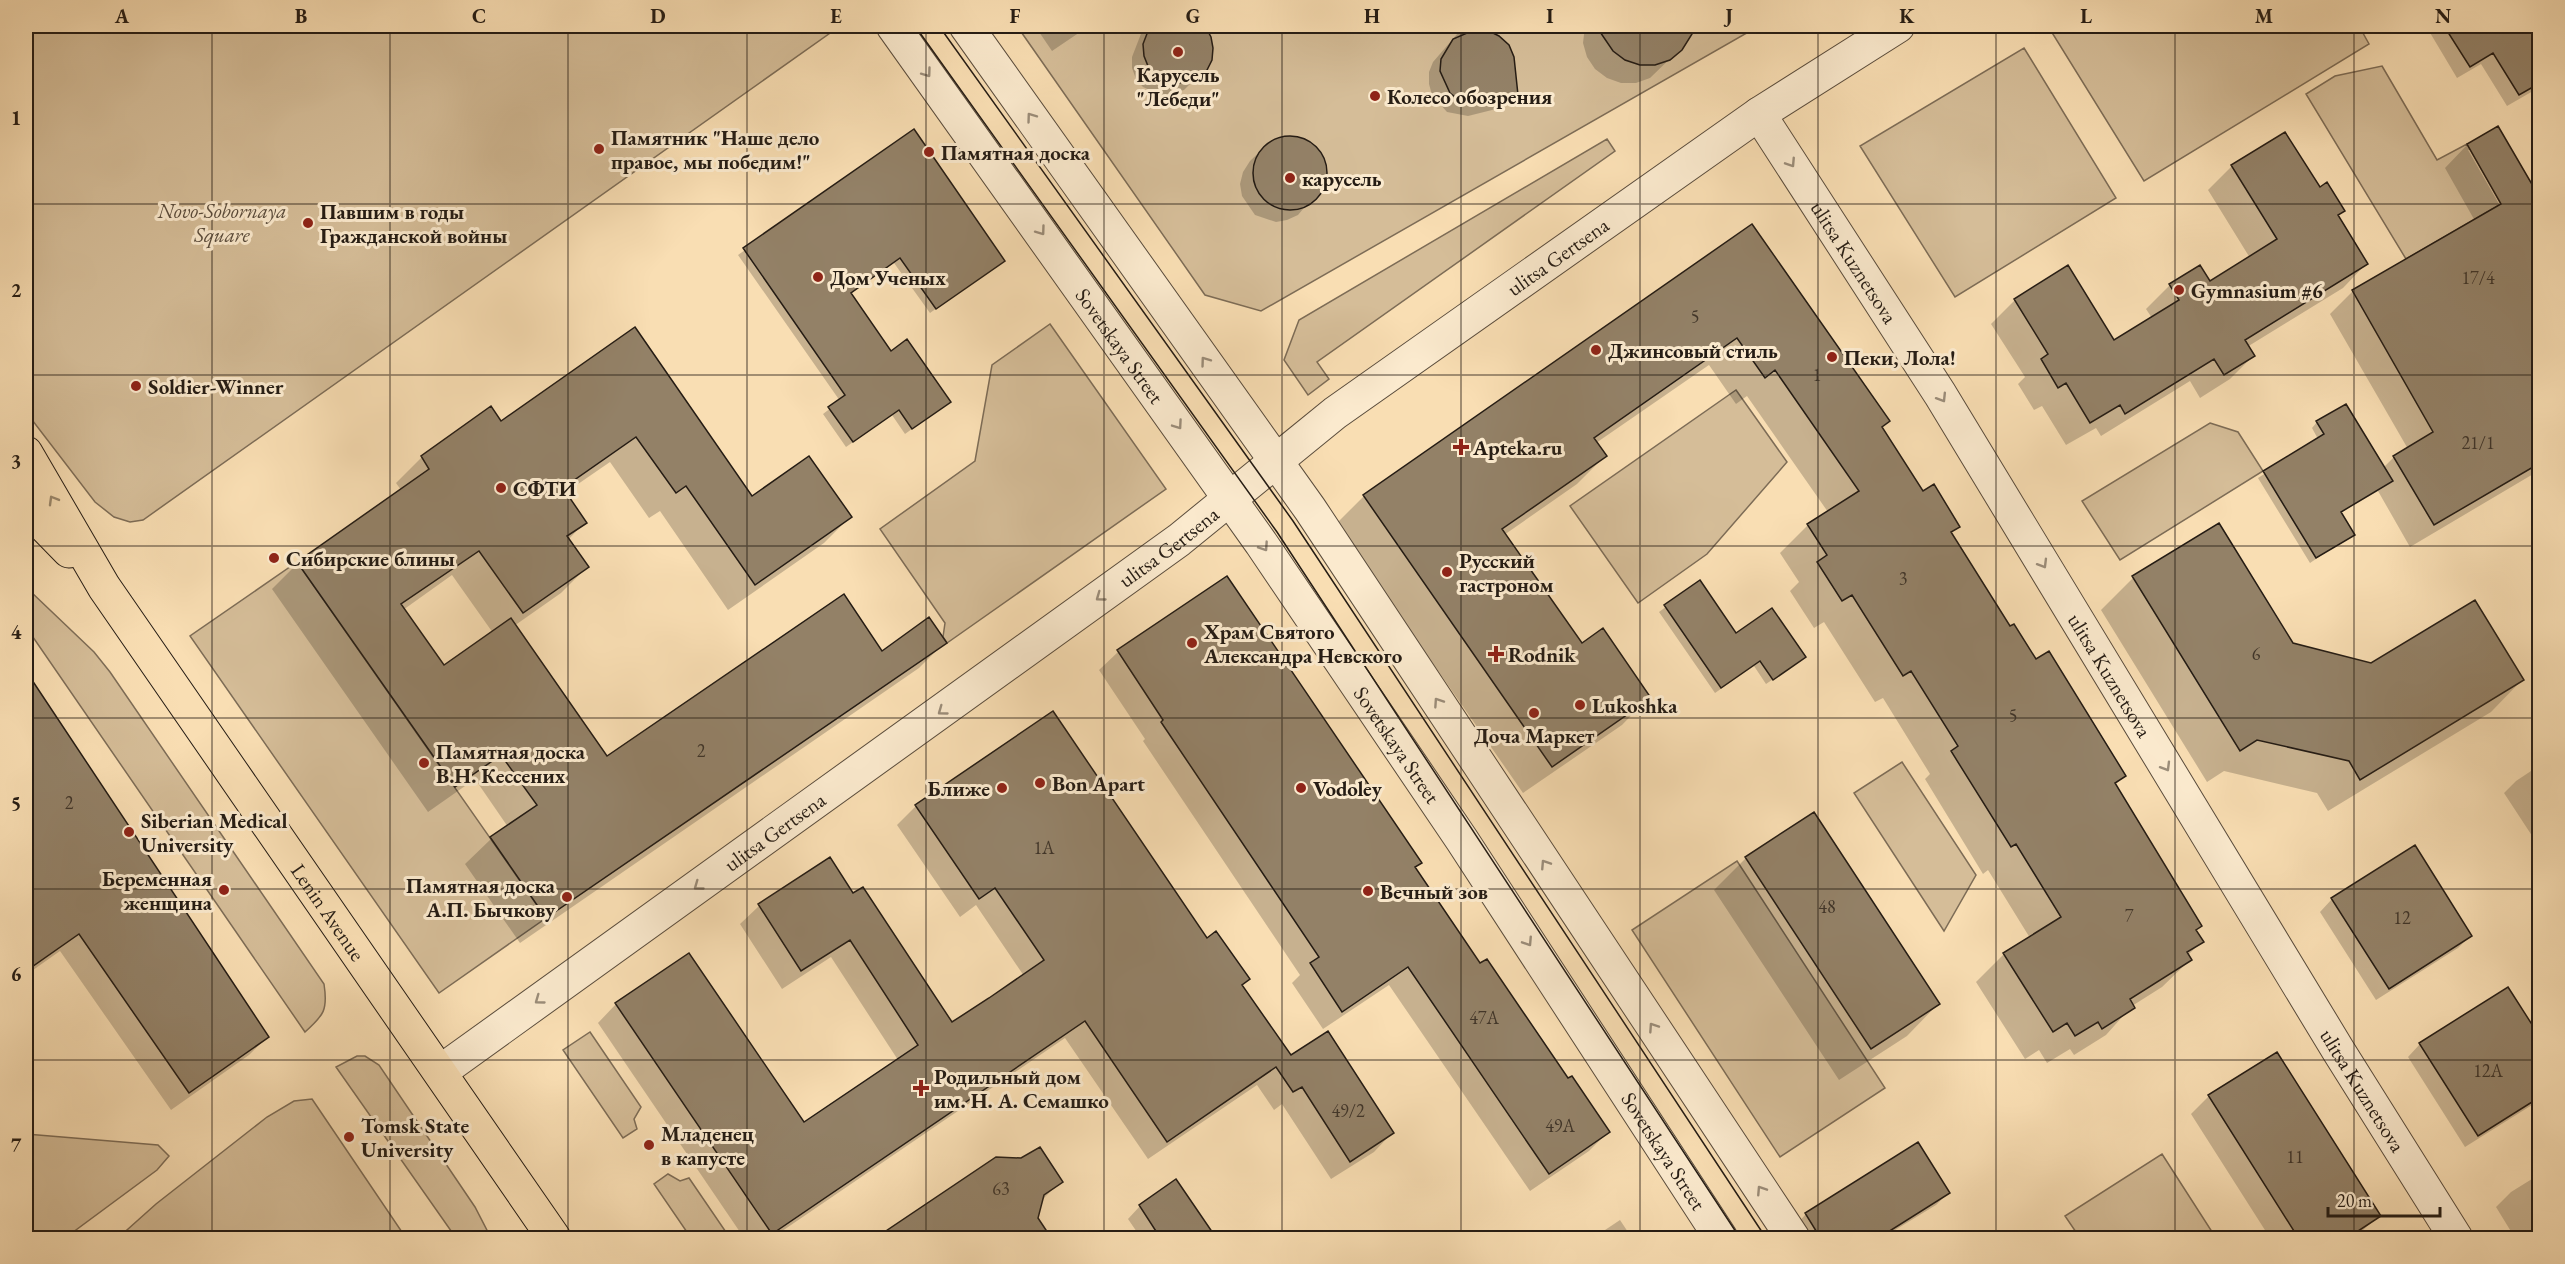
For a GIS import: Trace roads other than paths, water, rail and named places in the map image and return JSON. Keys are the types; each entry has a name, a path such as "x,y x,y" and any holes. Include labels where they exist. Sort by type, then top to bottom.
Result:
{"main road":[{"name":"Lenin Avenue","path":"26,453 104,587 441,1072 554,1239"},
{"name":"Lenin Avenue","path":"26,507 104,587"}],"street":[{"name":"Sovetskaya Street","path":"893,26 1230,499 1462,840 1721,1239"},
{"path":"966,26 1323,529 1793,1239"},
{"name":"ulitsa Gertsena","path":"441,1072 1179,540 1335,413 1760,114 1898,26"},
{"name":"ulitsa Kuznetsova","path":"1760,114 1940,394 2338,1050 2457,1239"}],"tram line":[{"path":"915,26 1277,532 1740,1238"},
{"path":"939,26 1293,521 1766,1238"}],"place":[{"name":"Карусель \"Лебеди\"","path":"1178,52"},
{"name":"Колесо обозрения","path":"1375,96"},
{"name":"Памятник \"Наше дело правое, мы победим!\"","path":"599,149"},
{"name":"Памятная доска","path":"929,152"},
{"name":"карусель","path":"1290,178"},
{"name":"Павшим в годы Гражданской войны","path":"308,223"},
{"name":"Дом Ученых","path":"818,277"},
{"name":"Gymnasium #6","path":"2179,290"},
{"name":"Джинсовый стиль","path":"1596,350"},
{"name":"Пеки, Лола!","path":"1832,357"},
{"name":"Soldier-Winner","path":"136,386"},
{"name":"Apteka.ru","path":"1461,447"},
{"name":"СФТИ","path":"501,488"},
{"name":"Сибирские блины","path":"274,558"},
{"name":"Русский гастроном","path":"1447,572"},
{"name":"Храм Святого Александра Невского","path":"1192,643"},
{"name":"Rodnik","path":"1496,654"},
{"name":"Lukoshka","path":"1580,705"},
{"name":"Доча Маркет","path":"1534,713"},
{"name":"Памятная доска В.Н. Кессених","path":"424,763"},
{"name":"Bon Apart","path":"1040,783"},
{"name":"Ближе","path":"1002,788"},
{"name":"Vodoley","path":"1301,788"},
{"name":"Siberian Medical University","path":"129,832"},
{"name":"Беременная женщина","path":"224,890"},
{"name":"Вечный зов","path":"1368,891"},
{"name":"Памятная доска А.П. Бычкову","path":"567,897"},
{"name":"Родильный дом им. Н. А. Семашко","path":"921,1088"},
{"name":"Tomsk State University","path":"349,1137"},
{"name":"Младенец в капусте","path":"649,1145"}],"park label":[{"name":"Novo-Sobornaya Square","path":"222,222"}]}
